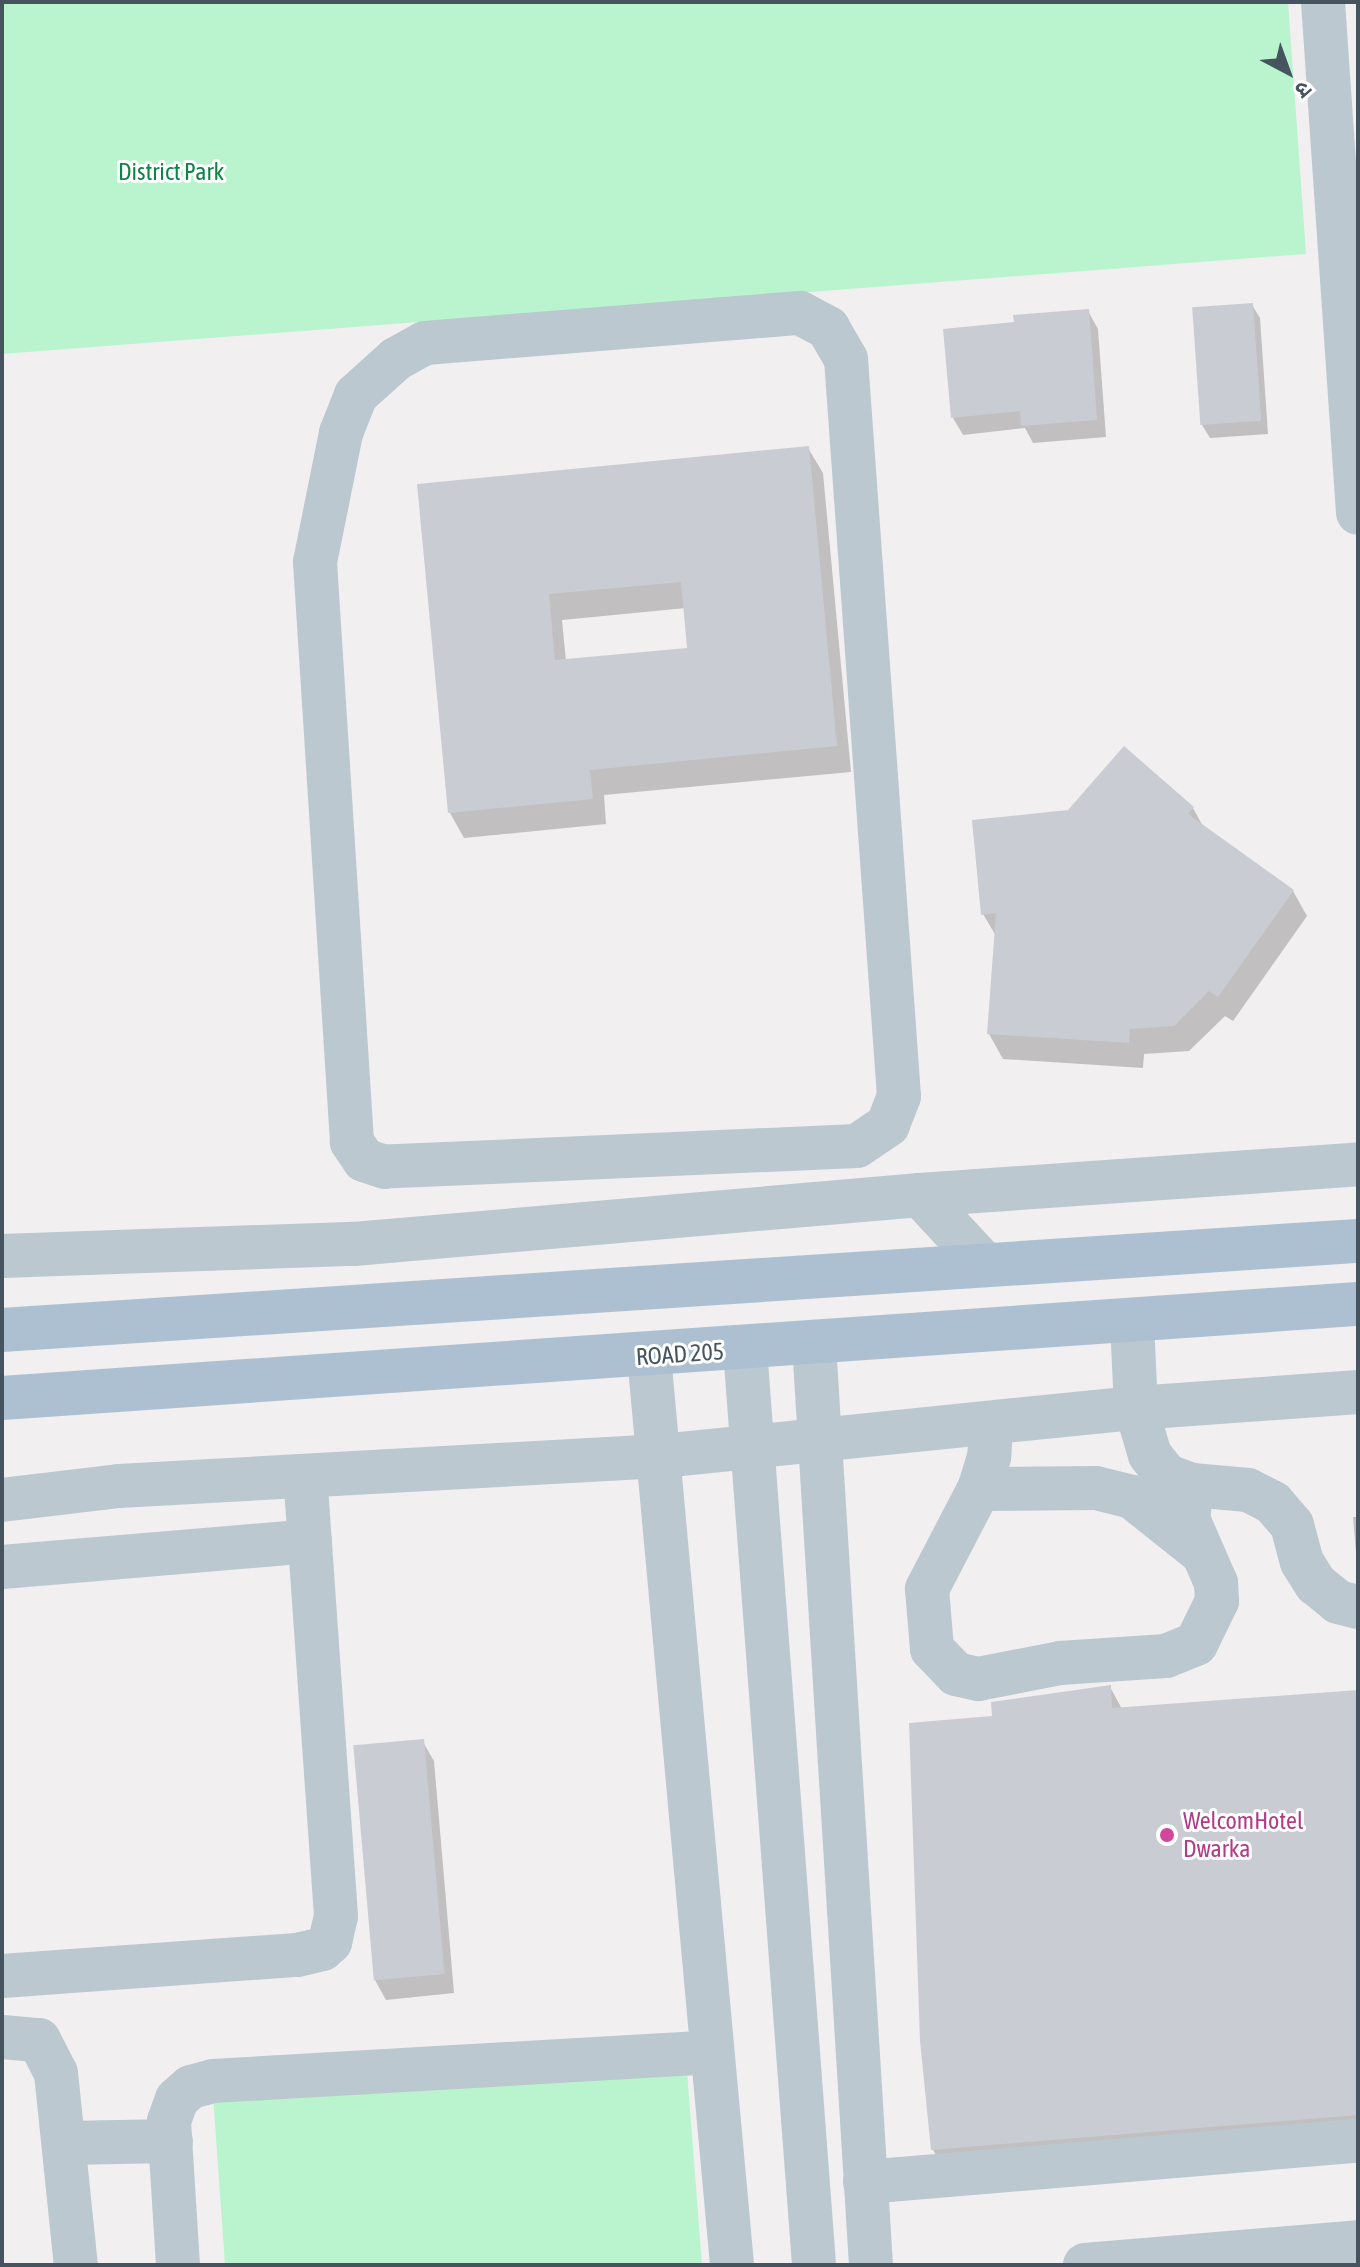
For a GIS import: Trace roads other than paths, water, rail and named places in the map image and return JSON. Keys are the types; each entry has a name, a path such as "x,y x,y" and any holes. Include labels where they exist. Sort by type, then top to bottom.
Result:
{"main road":[{"path":"2,1330 1358,1241"},
{"name":"ROAD 205","path":"2,1398 649,1356 1358,1304"}],"street":[{"path":"1323,2 1358,513"},
{"path":"800,313 817,319 839,342 846,359 899,1096 888,1125 877,1137 857,1146 385,1167 357,1153 352,1142 315,562 341,433 356,395 396,359 425,343 800,313"},
{"path":"2,1256 354,1244 920,1195 1358,1164"},
{"path":"920,1195 985,1265"},
{"path":"1132,1321 1136,1408 1150,1455 1167,1476 1192,1485 1248,1490 1273,1503 1292,1525 1302,1562 1316,1584 1338,1602 1358,1607"},
{"path":"814,1344 871,2265"},
{"path":"745,1349 814,2265"},
{"path":"649,1356 661,1456 709,2052 732,2265"},
{"path":"2,1500 119,1486 661,1456 820,1437 991,1424 1136,1408 1358,1392"},
{"path":"991,1424 989,1457 979,1489 927,1589 932,1649 956,1674 978,1679 1060,1663 1181,1653 1207,1631 1217,1601 1203,1553 1188,1519 1192,1485"},
{"path":"2,1976 297,1955 322,1949 330,1942 336,1916 305,1476"},
{"path":"979,1489 1096,1488 1132,1497 1203,1553"},
{"path":"2,1567 310,1541"},
{"path":"2,2037 29,2036 48,2051 56,2073 66,2143 76,2265"},
{"path":"178,2265 169,2121 177,2099 191,2087 213,2081 709,2052"},
{"path":"66,2143 171,2141"},
{"path":"865,2182 1358,2141"},
{"path":"1085,2265 1358,2242"}],"place":[{"name":"WelcomHotel Dwarka","path":"1167,1835"}],"park label":[{"name":"District Park","path":"171,172"}]}
